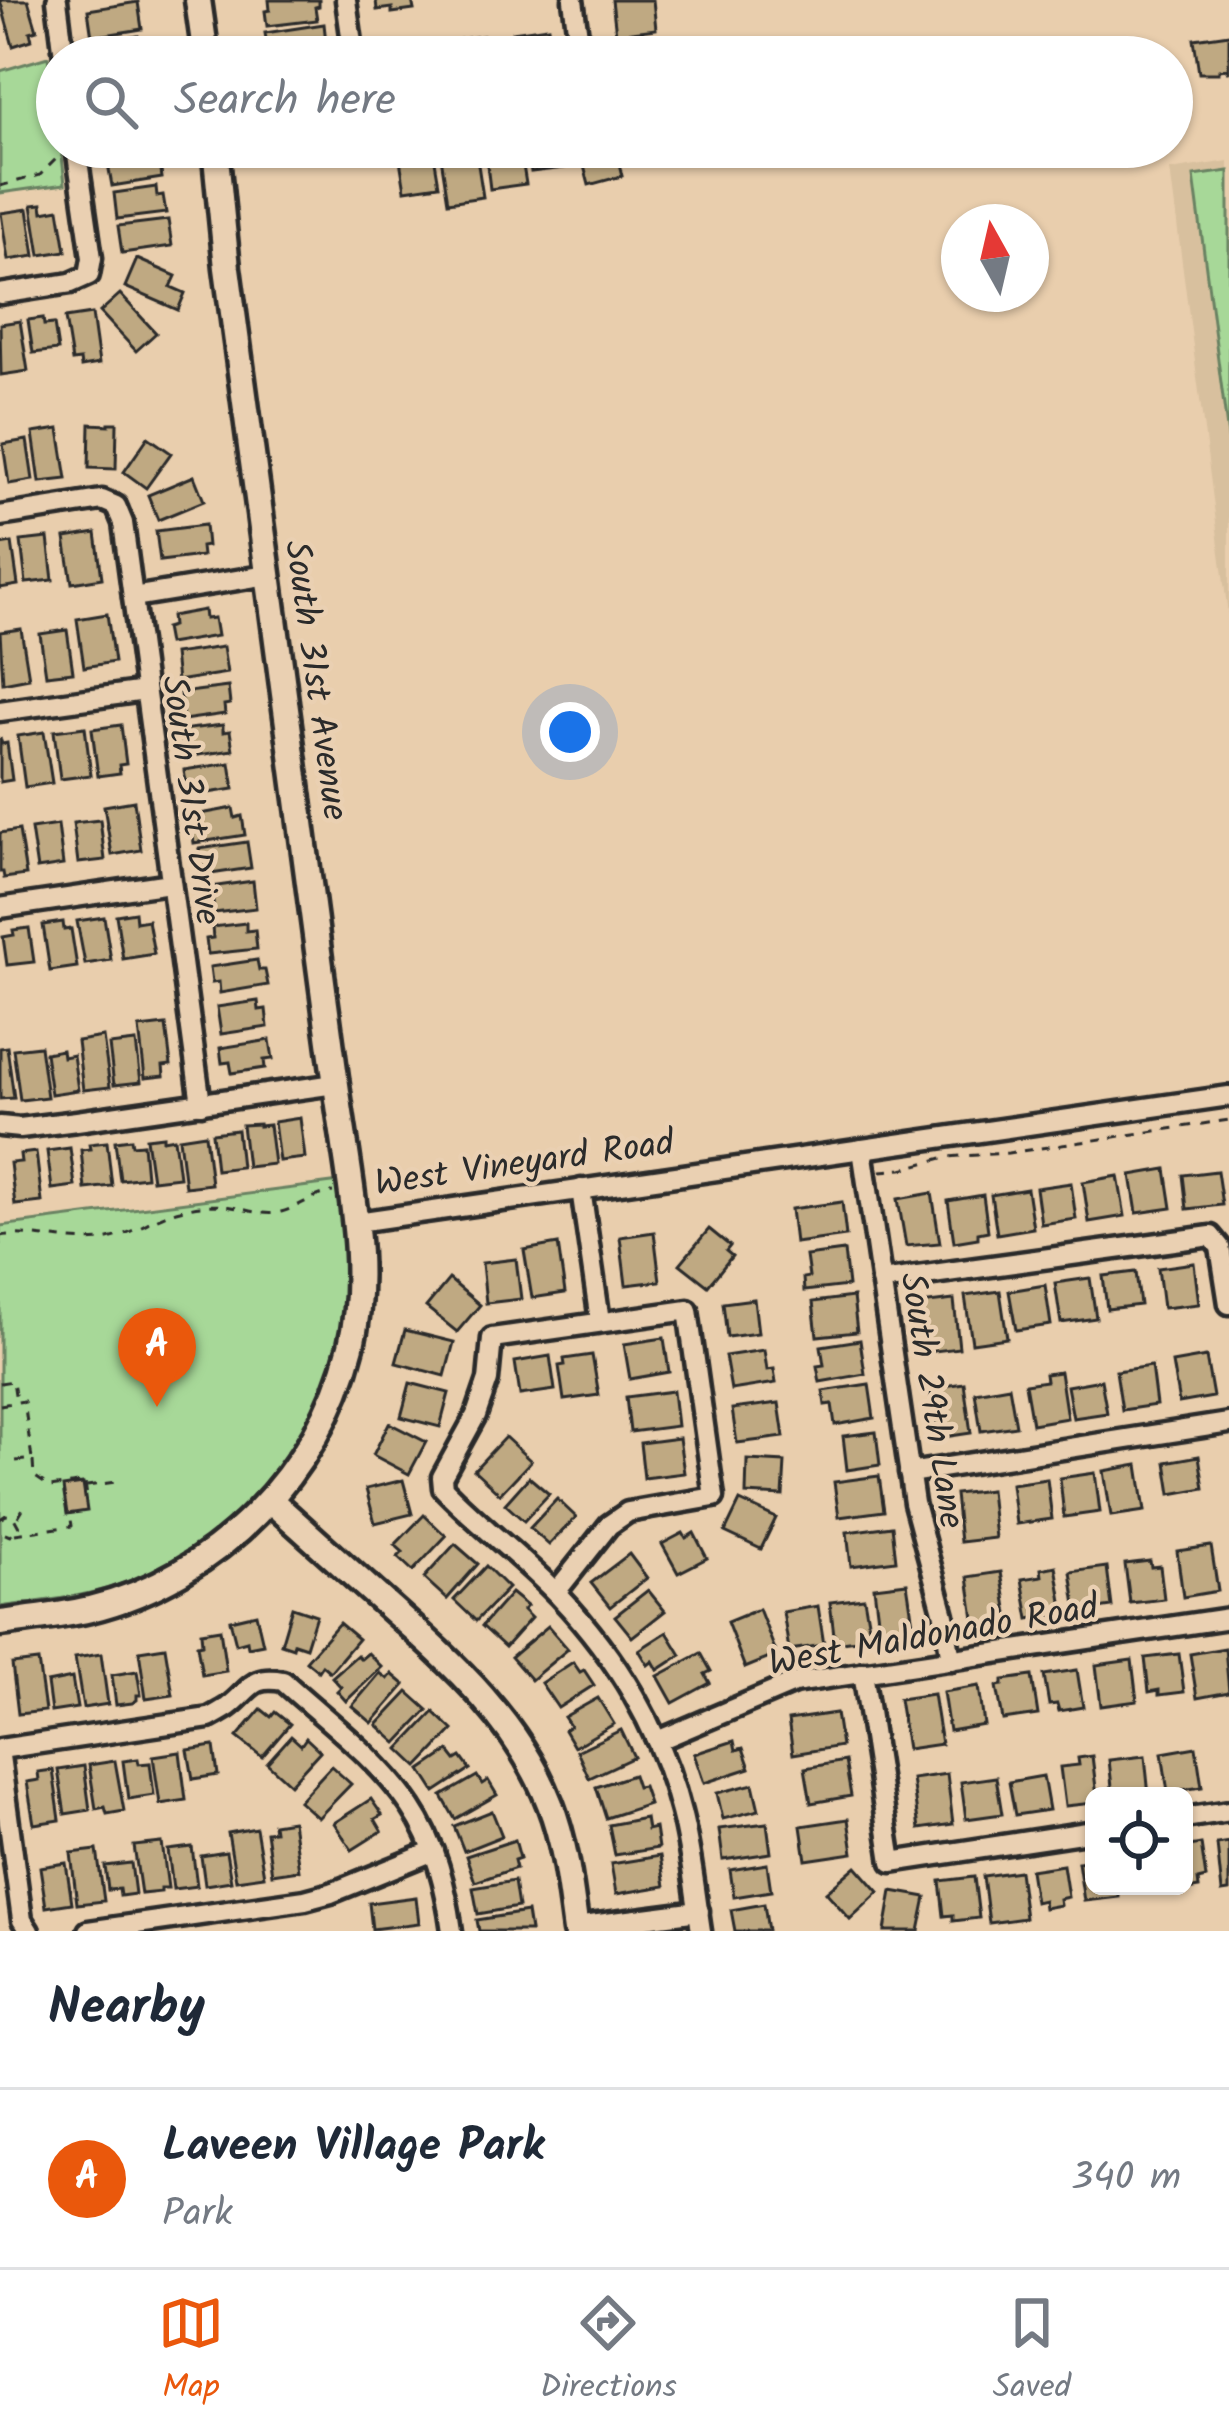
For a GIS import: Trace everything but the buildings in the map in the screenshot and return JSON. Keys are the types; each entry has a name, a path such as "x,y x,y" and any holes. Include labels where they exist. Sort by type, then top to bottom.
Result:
{"street":[{"path":"57,0 61,36"},
{"path":"198,0 203,36"},
{"path":"346,0 351,36"},
{"path":"573,0 577,36"},
{"path":"0,294 71,284 89,275 92,258 80,168"},
{"name":"South 31st Avenue","path":"217,168 226,268 357,1222"},
{"name":"South 31st Drive","path":"0,516 102,500 116,506 123,523 201,1104"},
{"path":"133,596 268,575"},
{"path":"0,711 146,691"},
{"path":"0,908 170,883"},
{"path":"0,1126 20,1128 335,1084"},
{"name":"West Vineyard Road","path":"0,1623 90,1609 155,1584 223,1544 270,1500 320,1428 347,1357 358,1293 357,1222 1229,1096"},
{"name":"South 29th Lane","path":"862,1148 909,1473 951,1660"},
{"path":"581,1189 600,1322"},
{"path":"881,1281 1210,1236 1220,1247 1229,1304"},
{"path":"270,1500 457,1668 503,1721 550,1802 576,1929 700,1921 682,1814 639,1703 600,1644 556,1592 443,1488 442,1477 476,1415 488,1380 492,1338 688,1310 714,1497 628,1512 609,1525 556,1592"},
{"path":"909,1473 1229,1423"},
{"name":"West Maldonado Road","path":"657,1741 794,1683 1229,1618"},
{"path":"863,1672 892,1862 1085,1833"},
{"path":"29,1931 22,1920 0,1753 209,1718 266,1678 283,1681 380,1770 414,1810 434,1852 452,1931"},
{"path":"1193,1817 1229,1811"},
{"path":"88,1931 305,1900 434,1852"}],"path":[{"path":"0,186 40,175 46,168"},
{"path":"866,1173 946,1157 1008,1153 1229,1120"},
{"path":"0,1236 22,1232 62,1240 116,1238 173,1211 201,1205 261,1214 283,1212 318,1193 335,1191"},
{"path":"0,1384 13,1382 16,1402"},
{"path":"0,1405 24,1401 34,1476 50,1487 122,1480"},
{"path":"9,1462 32,1459"},
{"path":"86,1486 88,1497"},
{"path":"15,1534 24,1507"},
{"path":"2,1535 72,1526 70,1514"},
{"path":"0,1519 10,1515 17,1519"}],"shaded area":[{"path":"1229,161 1229,614 1170,170"}],"green space":[{"path":"36,60 36,168 63,168 65,184 0,193 0,71"},
{"path":"1229,171 1229,444 1194,176"},
{"path":"340,1182 347,1286 335,1351 293,1445 263,1486 186,1553 140,1577 79,1595 0,1607 0,1226"}],"place":[{"name":"Laveen Village Park","path":"157,1407"}]}
